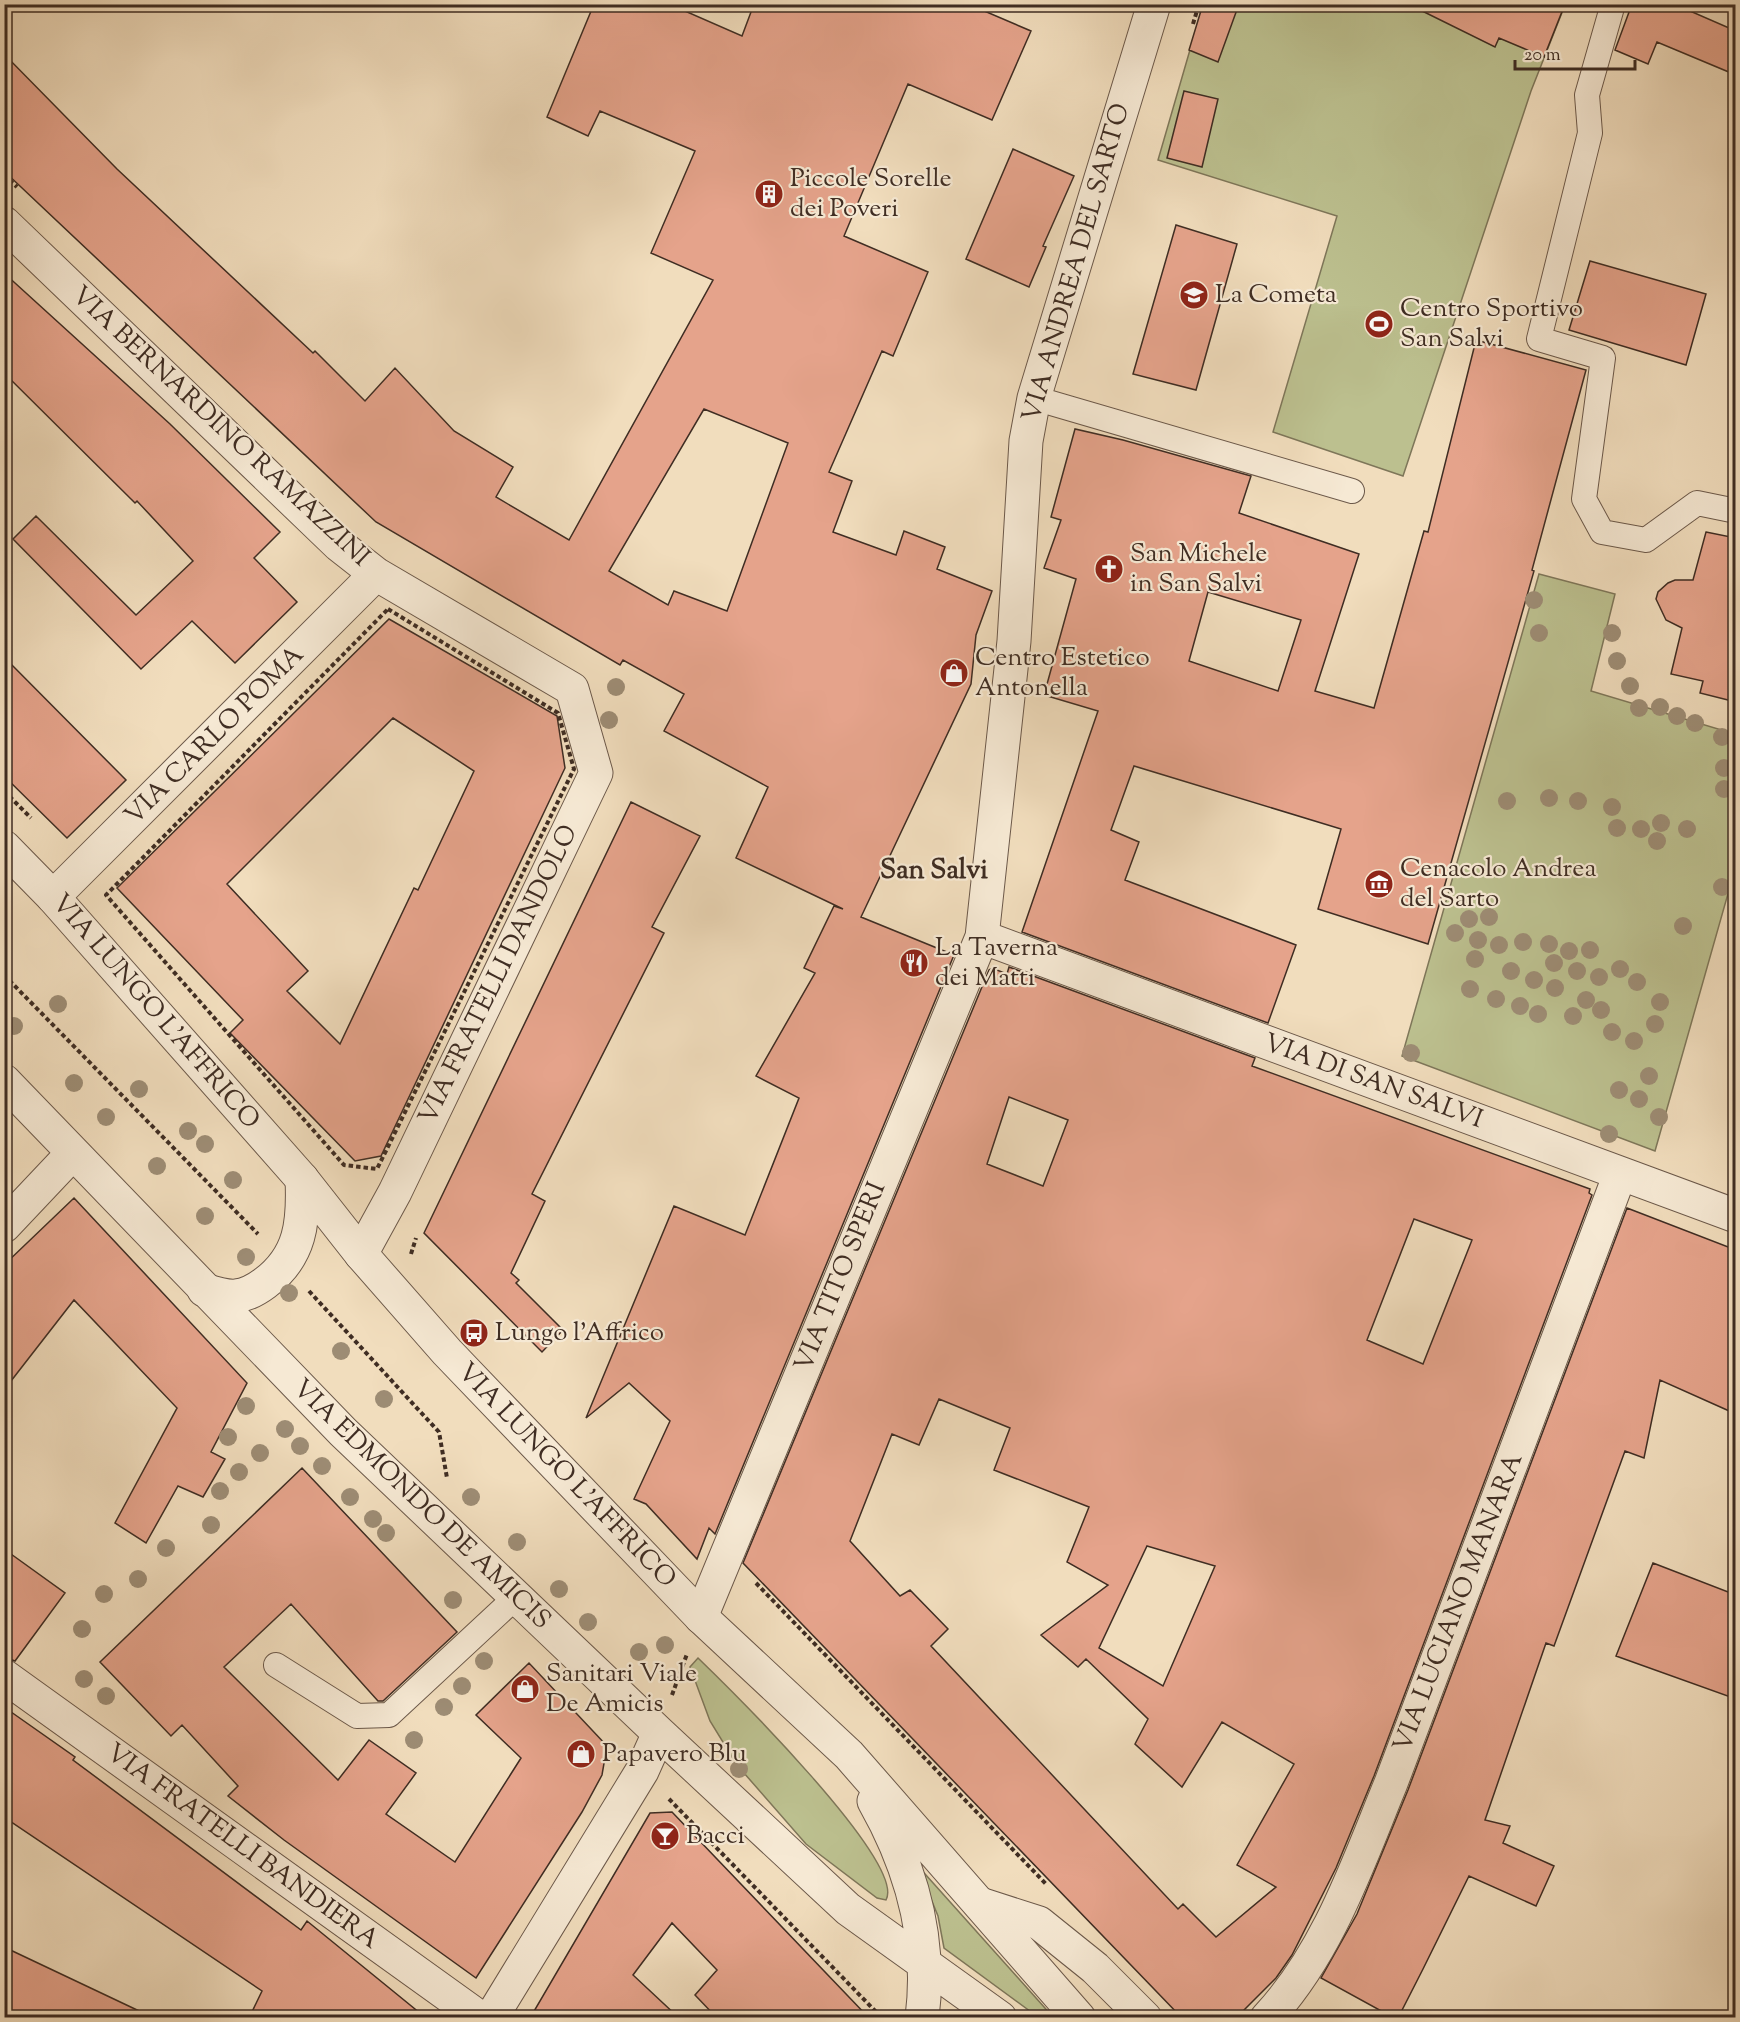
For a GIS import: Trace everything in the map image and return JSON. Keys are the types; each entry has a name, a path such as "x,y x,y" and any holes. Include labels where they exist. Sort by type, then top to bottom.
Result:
{"street":[{"name":"VIA ANDREA DEL SARTO","path":"996,942 1026,441 1034,398 1154,4"},
{"name":"VIA BERNARDINO RAMAZZINI","path":"4,223 339,545 376,574 572,689"},
{"name":"VIA CARLO POMA","path":"53,897 376,574"},
{"name":"VIA FRATELLI DANDOLO","path":"362,1254 395,1192 596,773 572,689"},
{"name":"VIA LUNGO L'AFFRICO","path":"4,847 53,897 302,1179 362,1254 447,1352 701,1617 849,1755 983,1905 1079,2018"},
{"name":"VIA DI SAN SALVI","path":"996,942 1736,1216"},
{"name":"VIA TITO SPERI","path":"701,1617 996,942"},
{"name":"VIA EDMONDO DE AMICIS","path":"4,1081 72,1154 343,1432 658,1733 848,1909 1000,2018"},
{"path":"4,1226 72,1154"},
{"name":"VIA LUCIANO MANARA","path":"1267,2018 1292,1991 1351,1879 1391,1783 1620,1174"},
{"path":"204,1290 227,1296 245,1294 260,1287 286,1265 301,1224 302,1179"},
{"name":"VIA FRATELLI BANDIERA","path":"4,1676 480,2018"},
{"path":"491,2018 642,1771 658,1733"},
{"name":"VIA LUNGO L'AFFRICO","path":"849,1755 904,1859 912,1882 924,1962 922,2018"},
{"path":"983,1905 1039,1923 1095,1968 1145,2018"}],"lane":[{"path":"1613,4 1587,95 1590,133 1539,339 1603,358 1584,500 1602,532 1646,540 1697,503 1736,512"},
{"path":"1034,398 1352,491"},
{"path":"276,1665 357,1716 389,1715 516,1598"}],"path":[{"path":"1193,24 1199,4"},
{"path":"4,175 22,192"},
{"path":"106,896 344,1165 377,1169 574,769 558,713 388,609 381,617"},
{"path":"4,975 142,1113 286,1265 439,1432 447,1481"},
{"path":"411,1253 417,1233"},
{"path":"754,1580 1053,1891"},
{"path":"658,1733 701,1617"},
{"path":"677,1807 882,2017"}],"green space":[{"name":"Centro Sportivo San Salvi","path":"1203,5 1565,5 1531,91 1403,476 1273,432 1337,216 1158,160"},
{"path":"1539,574 1615,594 1591,691 1735,734 1735,869 1655,1151 1402,1056"},
{"path":"698,1658 777,1738 844,1815 870,1851 885,1880 886,1900 877,1898 806,1844 737,1765 710,1721 690,1667"},
{"path":"917,1865 1053,2017 1038,2017 944,1948 938,1916"}],"building":[{"path":"594,4 669,4 742,36 754,4 968,4 1031,31 992,120 908,84 844,236 928,272 893,356 882,351 829,472 852,481 833,532 896,555 904,531 945,547 937,569 992,591 976,635 971,684 861,917 954,955 715,1534 709,1528 697,1559 646,1504 634,1499 670,1421 629,1383 586,1418 674,1206 745,1235 799,1098 756,1076 815,973 804,968 834,906 843,909 736,858 768,787 664,731 684,694 623,660 620,665 376,522 4,171 4,54 117,169 313,353 315,351 365,401 395,368 454,431 513,467 496,497 569,540 713,280 651,253 695,151 600,111 588,136 547,117","holes":["704,409 788,443 727,611 674,591 668,605 609,571"]},
{"path":"1203,4 1239,4 1218,62 1189,50"},
{"path":"1408,4 1565,4 1544,57 1499,38 1495,47"},
{"path":"1632,4 1674,4 1736,31 1736,75 1657,42 1648,64 1615,50"},
{"path":"1184,91 1218,99 1202,167 1167,158"},
{"path":"1013,149 1074,176 1043,246 1046,247 1029,287 966,259"},
{"path":"1176,225 1237,244 1196,390 1133,374"},
{"path":"1590,261 1706,294 1686,365 1569,330"},
{"path":"4,273 170,424 280,532 254,558 297,602 235,663 192,621 141,669 13,539 36,516 136,615 193,561 137,501 135,503 4,373"},
{"path":"1476,340 1586,370 1532,570 1534,571 1428,944 1318,909 1341,829 1134,766 1111,830 1139,842 1125,880 1296,945 1268,1023 1022,932 1098,711 1044,695 1076,579 1044,568 1061,520 1051,517 1075,429 1251,476 1239,513 1359,554 1315,691 1374,708 1424,531 1428,532","holes":["1208,592 1301,620 1278,691 1189,661"]},
{"path":"1706,532 1736,538 1736,702 1700,693 1703,681 1671,674 1682,628 1666,620 1656,599 1658,592 1668,583 1675,580 1693,580"},
{"path":"389,619 557,716 565,768 381,1156 355,1161 230,1033 243,1020 117,888","holes":["393,718 474,771 418,890 414,888 340,1044 287,991 308,971 227,884"]},
{"path":"4,657 126,780 67,838 4,776"},
{"path":"631,802 700,836 652,927 664,933 532,1194 545,1201 511,1273 519,1280 516,1283 563,1330 542,1352 424,1233"},
{"path":"1009,967 1255,1058 1252,1066 1590,1189 1589,1193 1592,1195 1374,1776 1336,1868 1292,1955 1276,1978 1236,2018 1182,2018 743,1563 989,970 992,968 1007,974","holes":["1009,1097 1068,1120 1043,1186 987,1164","1414,1219 1472,1240 1423,1364 1367,1340","939,1399 1010,1428 994,1470 1089,1507 1067,1562 1108,1585 1041,1635 1078,1667 1086,1659 1148,1719 1135,1744 1182,1787 1222,1722 1294,1764 1237,1865 1276,1887 1216,1937 1183,1904 1178,1909 931,1646 948,1629 910,1590 900,1596 850,1541 892,1434 919,1445","1147,1546 1215,1566 1163,1686 1099,1648"]},
{"path":"74,1198 247,1383 211,1452 225,1459 203,1497 178,1486 146,1543 115,1523 177,1408 74,1300 4,1390 4,1265"},
{"path":"1627,1208 1736,1250 1736,1414 1660,1380 1644,1458 1625,1451 1554,1646 1546,1643 1485,1820 1510,1826 1503,1843 1554,1866 1536,1906 1469,1876 1398,2018 1394,2018 1321,1978 1357,1914 1408,1790"},
{"path":"302,1468 457,1632 383,1701 378,1701 291,1604 224,1667 338,1780 369,1740 416,1773 386,1814 455,1862 521,1758 476,1715 529,1663 607,1746 602,1775 582,1812 476,1978 284,1840 228,1796 238,1786 182,1725 171,1736 100,1662"},
{"path":"4,1549 65,1593 15,1661 4,1657"},
{"path":"1653,1563 1736,1595 1736,1699 1616,1656"},
{"path":"4,1707 75,1757 73,1760 301,1930 307,1921 426,2018 249,2018 262,1991 4,1817"},
{"path":"672,1812 869,2018 717,2018 695,1995 717,1970 672,1923 633,1975 679,2018 530,2018 650,1813"},
{"path":"4,1947 154,2018 4,2018"}],"place":[{"name":"Piccole Sorelle dei Poveri","path":"769,194"},
{"name":"La Cometa","path":"1194,295"},
{"name":"Centro Sportivo San Salvi","path":"1379,324"},
{"name":"San Michele in San Salvi","path":"1109,569"},
{"name":"Centro Estetico Antonella","path":"954,673"},
{"name":"Cenacolo Andrea del Sarto","path":"1379,884"},
{"name":"La Taverna dei Matti","path":"914,963"},
{"name":"Lungo l'Affrico","path":"474,1333"},
{"name":"Sanitari Viale De Amicis","path":"525,1689"},
{"name":"Papavero Blu","path":"581,1754"},
{"name":"Bacci","path":"665,1836"}],"district":[{"name":"San Salvi","path":"934,871"}]}
